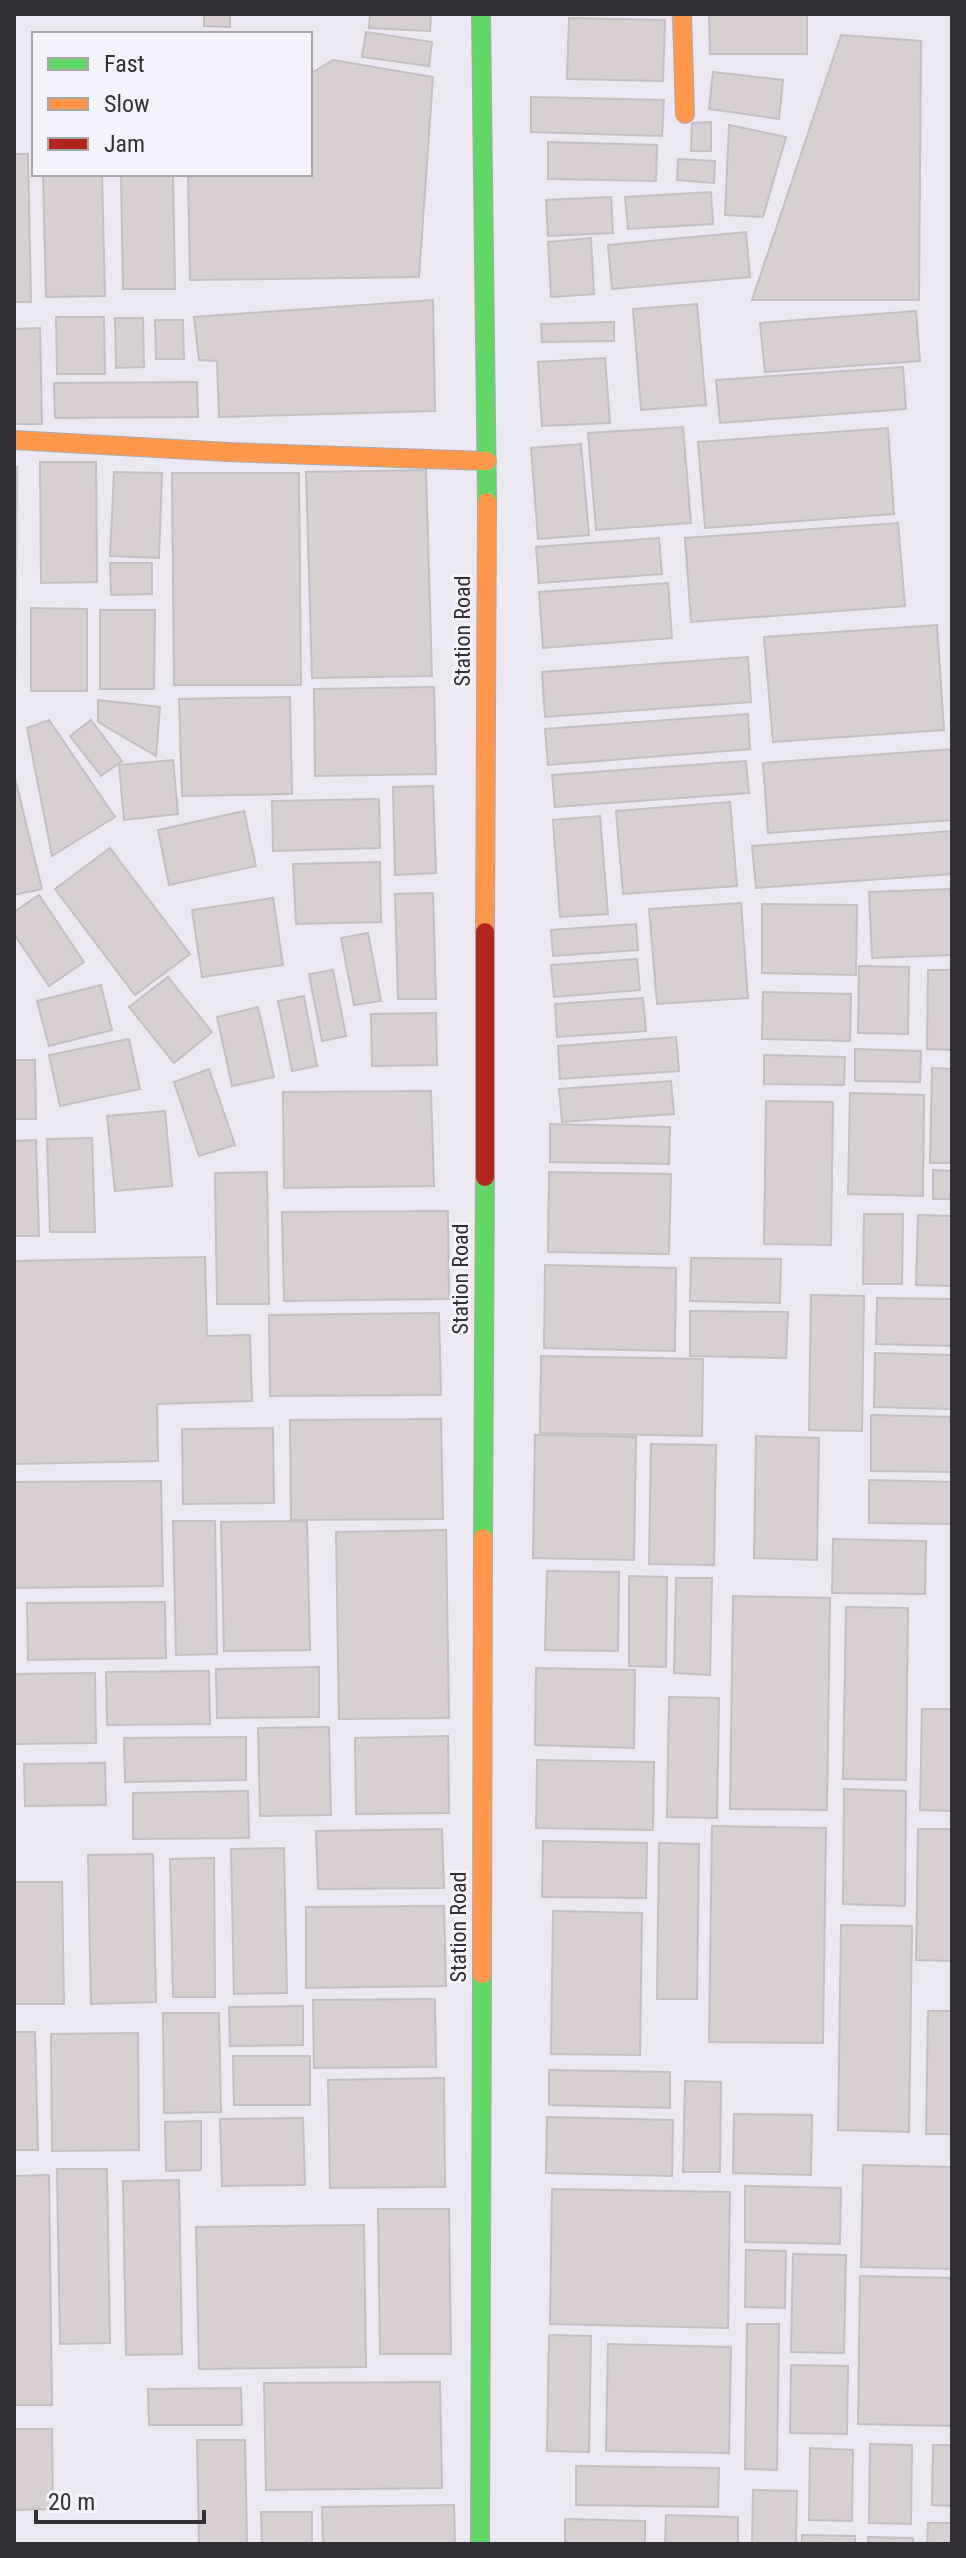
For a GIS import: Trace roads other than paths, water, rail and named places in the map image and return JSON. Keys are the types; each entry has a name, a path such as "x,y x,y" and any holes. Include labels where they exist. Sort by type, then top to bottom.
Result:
{"street":[{"name":"Station Road","path":"480,2544 487,461 481,14"},
{"path":"682,14 685,114"},
{"path":"14,440 228,452 487,461"}]}
